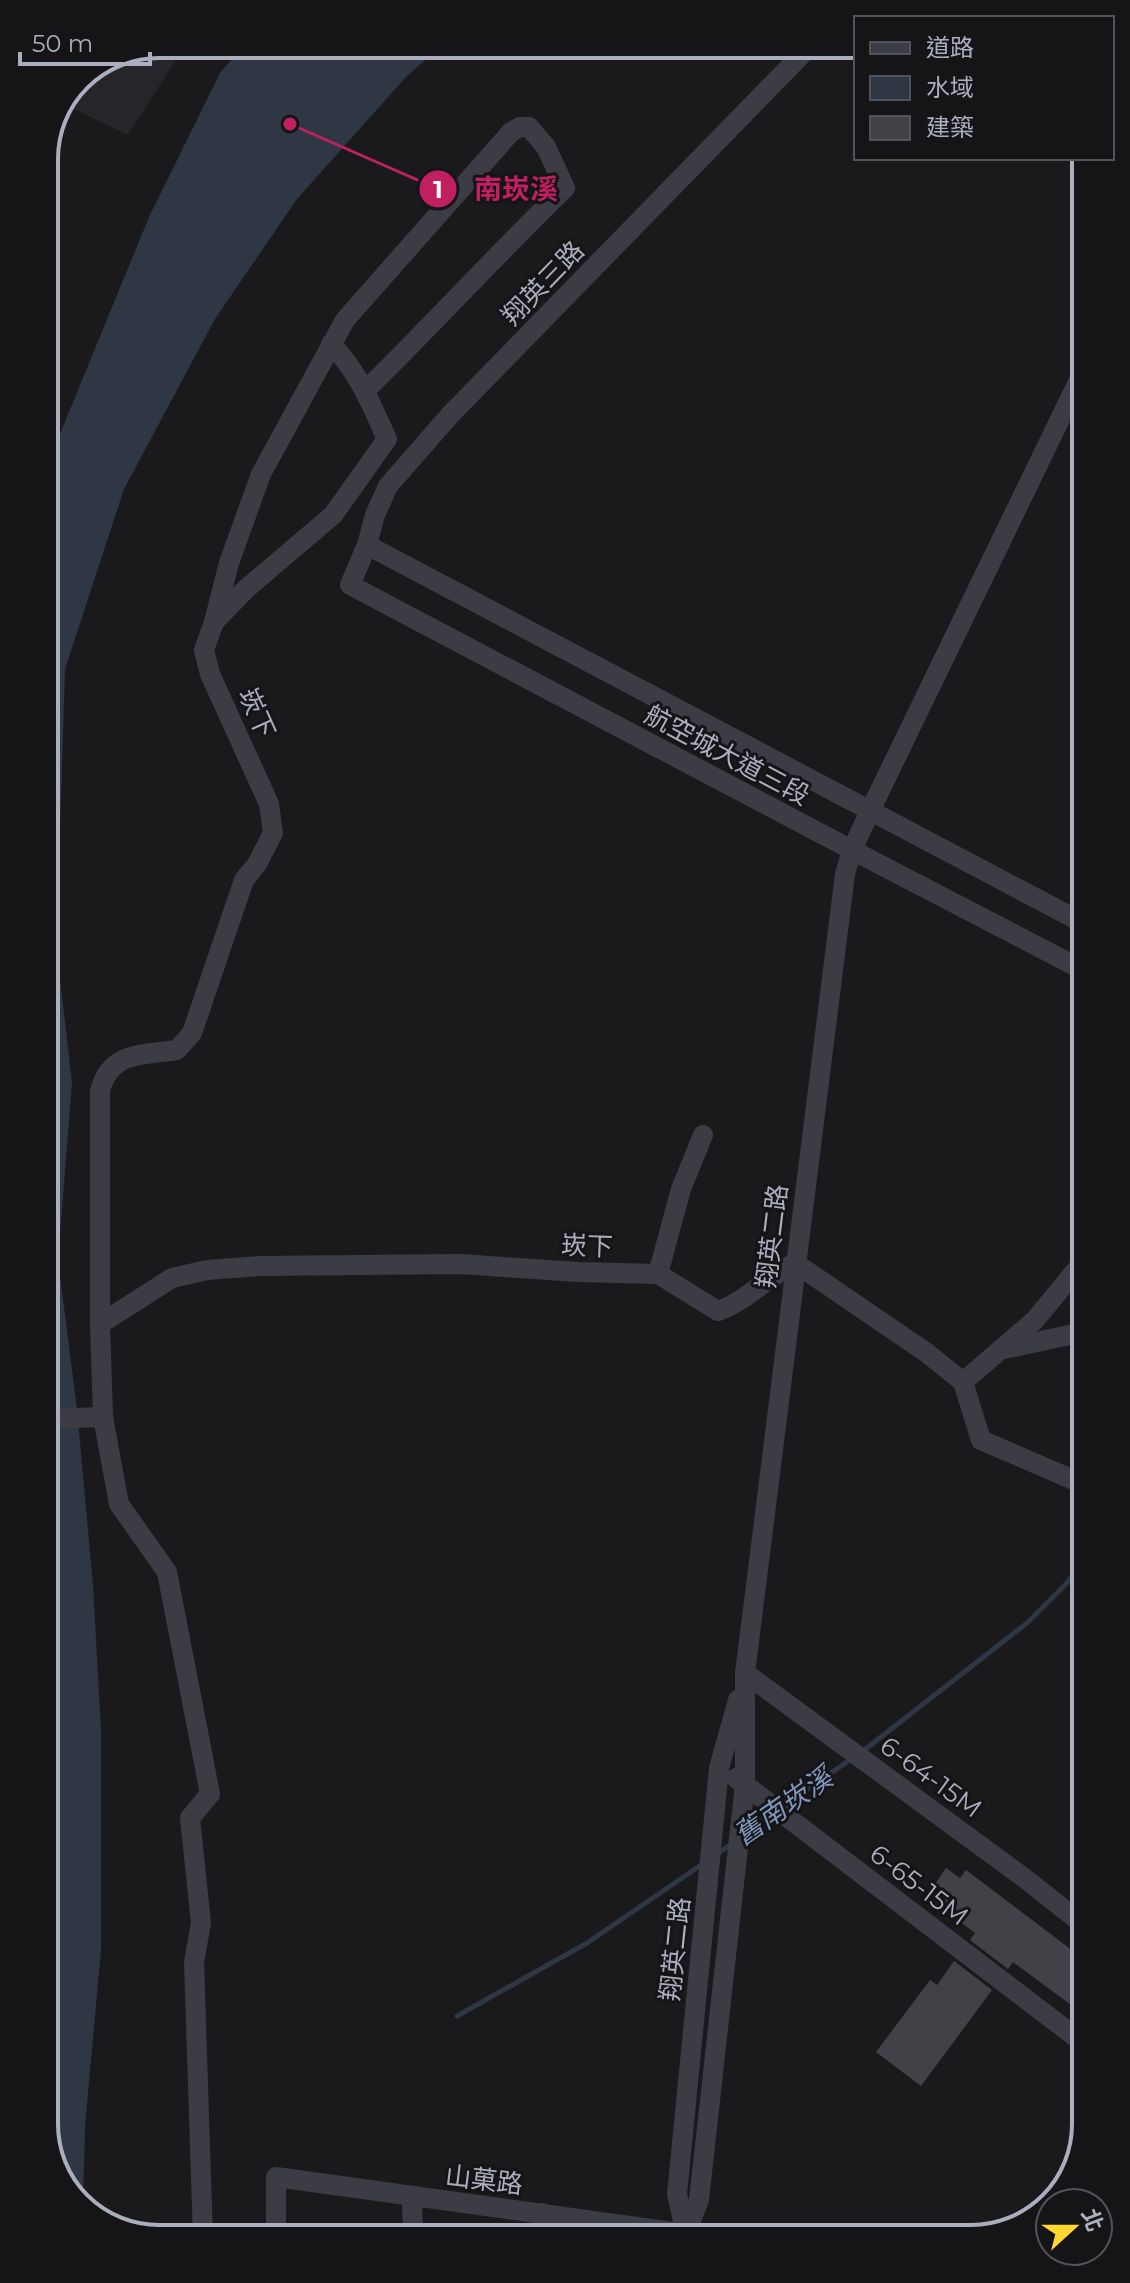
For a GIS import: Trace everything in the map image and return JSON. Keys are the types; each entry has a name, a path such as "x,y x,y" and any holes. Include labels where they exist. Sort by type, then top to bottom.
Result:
{"street":[{"name":"翔英三路","path":"350,585 388,486 450,415 798,58"},
{"name":"崁下","path":"203,2225 194,1962 201,1923 190,1818 210,1794 167,1572 119,1504 94,1417 100,1324 100,1091 103,1078 118,1062 177,1050 192,1033 244,880 257,864 273,833 269,804 210,674 204,650 229,563 261,474 345,320 511,132 520,127 529,127 546,147 565,188 365,391"},
{"path":"214,622 247,588 333,515 387,439 349,362 331,344"},
{"name":"翔英二路","path":"689,2225 699,2200 745,1784 745,1673 845,874 870,811 1072,394"},
{"name":"航空城大道三段","path":"367,545 1072,917"},
{"name":"航空城大道三段","path":"350,585 1072,964"},
{"path":"703,1135 681,1189 658,1274 718,1311 731,1306 777,1272 795,1263 927,1353 963,1382 981,1440 1072,1479"},
{"name":"崁下","path":"100,1324 172,1278 207,1270 260,1266 460,1264 658,1274"},
{"path":"963,1382 1035,1320 1072,1275"},
{"path":"1000,1350 1072,1334"},
{"path":"58,1419 94,1417"},
{"name":"翔英二路","path":"684,2225 677,2194 719,1768 745,1673"},
{"name":"6-64-15M","path":"745,1673 1072,1916"},
{"name":"6-65-15M","path":"719,1768 745,1784 1072,2034"},
{"name":"山菓路","path":"276,2225 276,2177 628,2225"},
{"path":"412,2197 413,2225"},
{"path":"542,2213 543,2225"}],"shaded area":[{"path":"177,58 128,135 72,108 93,83 121,66 140,60"}],"water":[{"path":"233,58 427,58 406,77 297,199 215,319 124,489 65,669 58,864 58,439 149,217 220,73"},
{"path":"58,961 72,1083 58,1260"},
{"path":"58,1260 77,1409 93,1585 101,1730 101,1950 85,2126 83,2190 66,2162 58,2124"}],"building":[{"path":"946,1868 960,1878 966,1870 1072,1950 1072,2006 1013,1962 1008,1969 970,1940 975,1933 939,1906 948,1894 935,1884"},
{"path":"954,1961 992,1990 921,2086 876,2052 930,1980 937,1985"}],"waterway":[{"name":"舊南崁溪","path":"863,1751 1027,1623 1072,1577"},
{"name":"舊南崁溪","path":"784,1806 851,1759"},
{"name":"舊南崁溪","path":"745,1834 773,1814"},
{"name":"舊南崁溪","path":"716,1855 734,1842"},
{"name":"舊南崁溪","path":"457,2016 587,1943 704,1863"}],"place":[{"name":"南崁溪","path":"290,124"}]}
